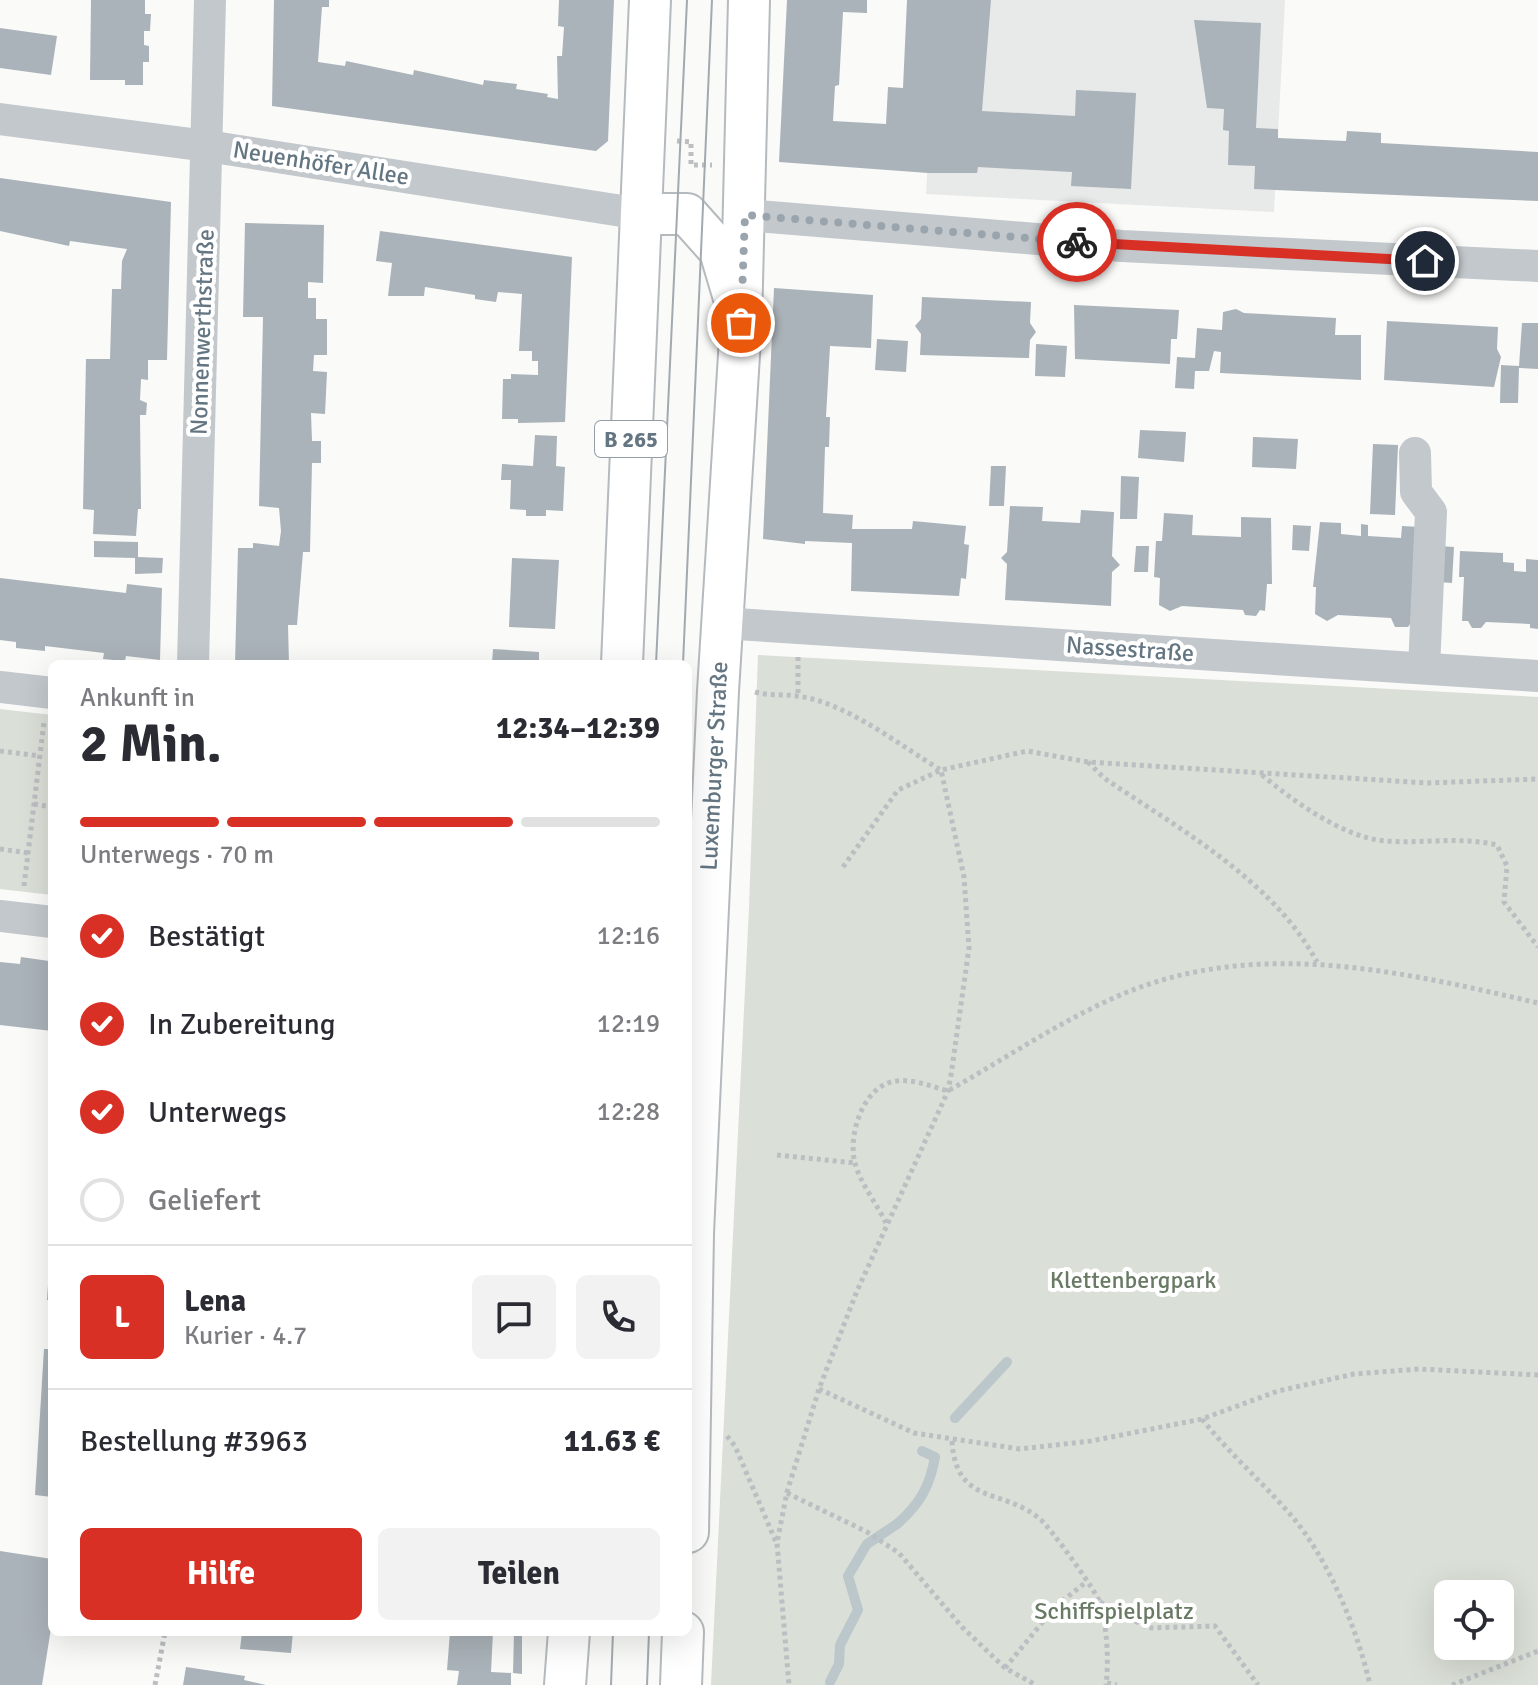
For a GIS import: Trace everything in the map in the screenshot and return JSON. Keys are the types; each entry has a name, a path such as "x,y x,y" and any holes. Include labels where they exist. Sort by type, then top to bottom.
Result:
{"main road":[{"name":"B 265","path":"622,660 650,0"},
{"name":"Luxemburger Straße","path":"692,1293 721,623 745,215 729,166 749,0"},
{"path":"687,214 729,166"},
{"path":"641,214 687,214 720,251 741,323"},
{"path":"565,1685 569,1636"},
{"path":"681,1685 683,1636"}],"street":[{"name":"Nonnenwerthstraße","path":"193,660 210,0"},
{"name":"Neuenhöfer Allee","path":"0,119 207,141 641,214"},
{"path":"745,215 1122,246 1538,266"},
{"path":"1415,453 1416,492 1431,512 1424,668"},
{"name":"Nassestraße","path":"721,623 1538,676"},
{"path":"0,687 48,693"},
{"path":"0,916 48,922"}],"path":[{"path":"688,142 691,142 691,165 729,166"},
{"path":"745,692 766,696 798,696 856,717 941,770 964,877 969,948 948,1091 887,1224 819,1389 787,1492 777,1543 789,1685"},
{"path":"23,890 43,728"},
{"path":"0,751 40,756"},
{"path":"843,867 898,790 941,770 1027,751 1088,762 1426,783 1538,779"},
{"path":"1088,762 1104,778 1240,874 1302,934 1317,962"},
{"path":"1260,773 1299,806 1373,839 1468,838 1497,845 1507,866 1504,902 1538,947"},
{"path":"34,804 48,806"},
{"path":"0,849 28,853"},
{"path":"887,1224 855,1163 853,1136 862,1109 873,1094 888,1083 903,1081 948,1091 1109,1000 1183,975 1257,962 1317,962 1431,978 1538,1003"},
{"path":"777,1155 855,1163"},
{"path":"819,1389 914,1433 1020,1449 1091,1441 1202,1419 1278,1391 1354,1374 1419,1369 1538,1375"},
{"path":"1202,1419 1291,1515 1316,1550 1333,1579 1370,1685"},
{"path":"952,1441 954,1465 960,1474 978,1491 1024,1509 1041,1520 1100,1602 1107,1648 1106,1684 1117,1685"},
{"path":"735,1446 777,1543"},
{"path":"787,1492 867,1532 899,1553 934,1597 1005,1668 1036,1685"},
{"path":"1005,1668 1055,1607 1086,1582"},
{"path":"1100,1602 1148,1628 1215,1626 1258,1685"},
{"path":"155,1685 164,1636"},
{"path":"1452,1685 1538,1651"}],"shaded area":[{"path":"937,0 1285,0 1274,212 926,194"}],"green space":[{"name":"Klettenbergpark","path":"758,655 1538,697 1538,1685 711,1685 749,908"},
{"path":"0,709 48,715 48,895 0,889"}],"building":[{"path":"91,0 145,0 145,14 151,14 150,31 144,31 144,45 149,46 149,62 143,62 143,85 125,85 125,80 90,80"},
{"path":"274,0 329,0 329,7 322,7 318,62 345,66 346,61 413,75 414,70 483,85 484,80 517,84 516,89 548,94 547,97 558,99 557,56 562,56 564,27 558,26 559,0 614,0 608,141 596,151 272,106"},
{"path":"787,0 867,0 867,13 843,12 839,85 835,86 833,121 886,124 888,87 903,88 907,0 991,0 982,111 1075,116 1076,90 1136,93 1131,189 1071,186 1072,172 978,167 977,173 928,173 779,162"},
{"path":"1194,20 1261,23 1256,128 1278,129 1278,138 1346,141 1347,131 1381,133 1381,143 1538,152 1538,201 1254,189 1255,166 1228,165 1229,131 1223,130 1224,109 1207,108"},
{"path":"0,28 57,36 51,75 0,68"},
{"path":"0,178 171,202 167,360 148,360 148,380 141,379 140,400 147,403 146,415 140,415 141,509 138,509 136,536 93,534 94,510 83,509 86,359 110,359 112,289 121,289 122,261 127,249 70,241 69,246 0,231"},
{"path":"245,223 324,225 323,283 308,282 308,298 316,298 316,319 327,319 327,355 314,355 313,371 327,372 325,414 311,413 312,441 321,441 321,463 312,463 310,552 303,552 297,625 288,625 289,660 235,660 238,548 253,548 253,543 279,546 281,531 279,508 259,506 263,317 243,317"},
{"path":"380,231 572,257 565,422 518,423 518,419 502,419 503,379 511,379 511,374 538,375 538,361 532,361 532,351 519,351 522,294 498,292 496,302 475,299 475,295 425,287 424,296 388,296 392,263 376,261"},
{"path":"774,288 873,295 871,348 830,346 826,417 830,417 829,447 825,447 823,513 853,515 852,529 912,529 913,521 966,526 964,544 969,545 966,579 961,578 959,596 851,591 852,543 805,541 805,544 763,539"},
{"path":"922,297 1031,302 1030,323 1036,332 1030,340 1029,358 920,355 921,334 915,326 921,319"},
{"path":"1074,305 1179,310 1177,339 1171,339 1170,364 1075,359"},
{"path":"1236,309 1244,313 1336,318 1335,335 1361,335 1361,380 1220,373 1221,352 1214,351 1209,371 1195,371 1194,389 1175,388 1177,357 1195,358 1197,328 1222,330 1223,312"},
{"path":"1387,321 1498,327 1497,349 1501,357 1494,387 1384,380"},
{"path":"1522,323 1538,323 1538,369 1519,368 1518,403 1500,403 1501,365 1519,366"},
{"path":"877,339 908,341 906,372 875,370"},
{"path":"1036,344 1067,346 1065,377 1035,376"},
{"path":"1140,430 1186,432 1184,462 1138,458"},
{"path":"535,435 557,436 556,466 565,467 563,511 546,510 546,516 526,516 526,510 510,509 511,480 501,480 502,464 533,466"},
{"path":"1253,437 1298,439 1296,469 1252,467"},
{"path":"1373,444 1398,445 1395,515 1370,514"},
{"path":"991,466 1006,466 1004,506 989,506"},
{"path":"1121,476 1139,477 1137,519 1120,519"},
{"path":"1010,506 1043,507 1042,521 1080,523 1081,510 1114,512 1112,556 1120,565 1112,572 1111,606 1005,600 1007,564 1001,558 1007,552"},
{"path":"1164,513 1193,515 1192,535 1241,537 1241,517 1271,518 1272,584 1267,584 1265,611 1260,610 1256,616 1245,615 1243,610 1182,606 1170,611 1159,605 1160,578 1154,577 1156,541 1162,541"},
{"path":"1320,522 1341,523 1341,534 1361,536 1361,524 1368,525 1368,536 1401,538 1402,526 1420,527 1412,621 1408,627 1395,627 1391,618 1338,615 1327,621 1315,614 1316,587 1313,587"},
{"path":"1293,525 1311,526 1309,551 1292,550"},
{"path":"94,541 138,542 138,557 163,558 162,573 135,574 135,558 94,557"},
{"path":"1136,546 1149,546 1148,572 1134,572"},
{"path":"1440,546 1454,547 1452,583 1438,582"},
{"path":"1460,551 1503,553 1503,562 1514,563 1514,571 1526,572 1526,559 1538,560 1538,629 1530,628 1530,624 1486,622 1481,628 1472,628 1468,621 1462,621 1464,577 1459,577"},
{"path":"512,558 559,560 555,629 509,627"},
{"path":"0,578 126,593 127,584 162,588 160,660 126,656 125,660 103,659 104,653 45,646 45,651 16,648 16,642 0,640"},
{"path":"493,649 539,652 539,660 492,660"},
{"path":"21,957 48,961 48,1031 0,1025 0,962 20,964"},
{"path":"44,1349 48,1349 48,1497 35,1495"},
{"path":"0,1551 48,1558 50,1636 42,1685 0,1685"},
{"path":"242,1636 293,1636 291,1653 240,1649"},
{"path":"450,1636 493,1636 491,1672 511,1673 511,1685 457,1685 459,1671 447,1670"},
{"path":"514,1636 522,1636 522,1674 513,1673"},
{"path":"186,1667 245,1676 244,1680 266,1685 183,1685"}],"waterway":[{"path":"955,1418 1007,1362"},
{"path":"897,1524 918,1502 930,1477 935,1457 922,1451"},
{"path":"830,1682 839,1664 840,1645 858,1610 848,1576 867,1544 897,1524"}],"tram line":[{"path":"656,660 687,0"},
{"path":"683,660 712,0"},
{"path":"611,1685 613,1636"},
{"path":"647,1685 649,1636"}],"way so far":[{"path":"741,323 745,215 1077,242"}],"route":[{"path":"1077,242 1425,261"}],"park label":[{"name":"Schiffspielplatz","path":"1114,1611"}]}
